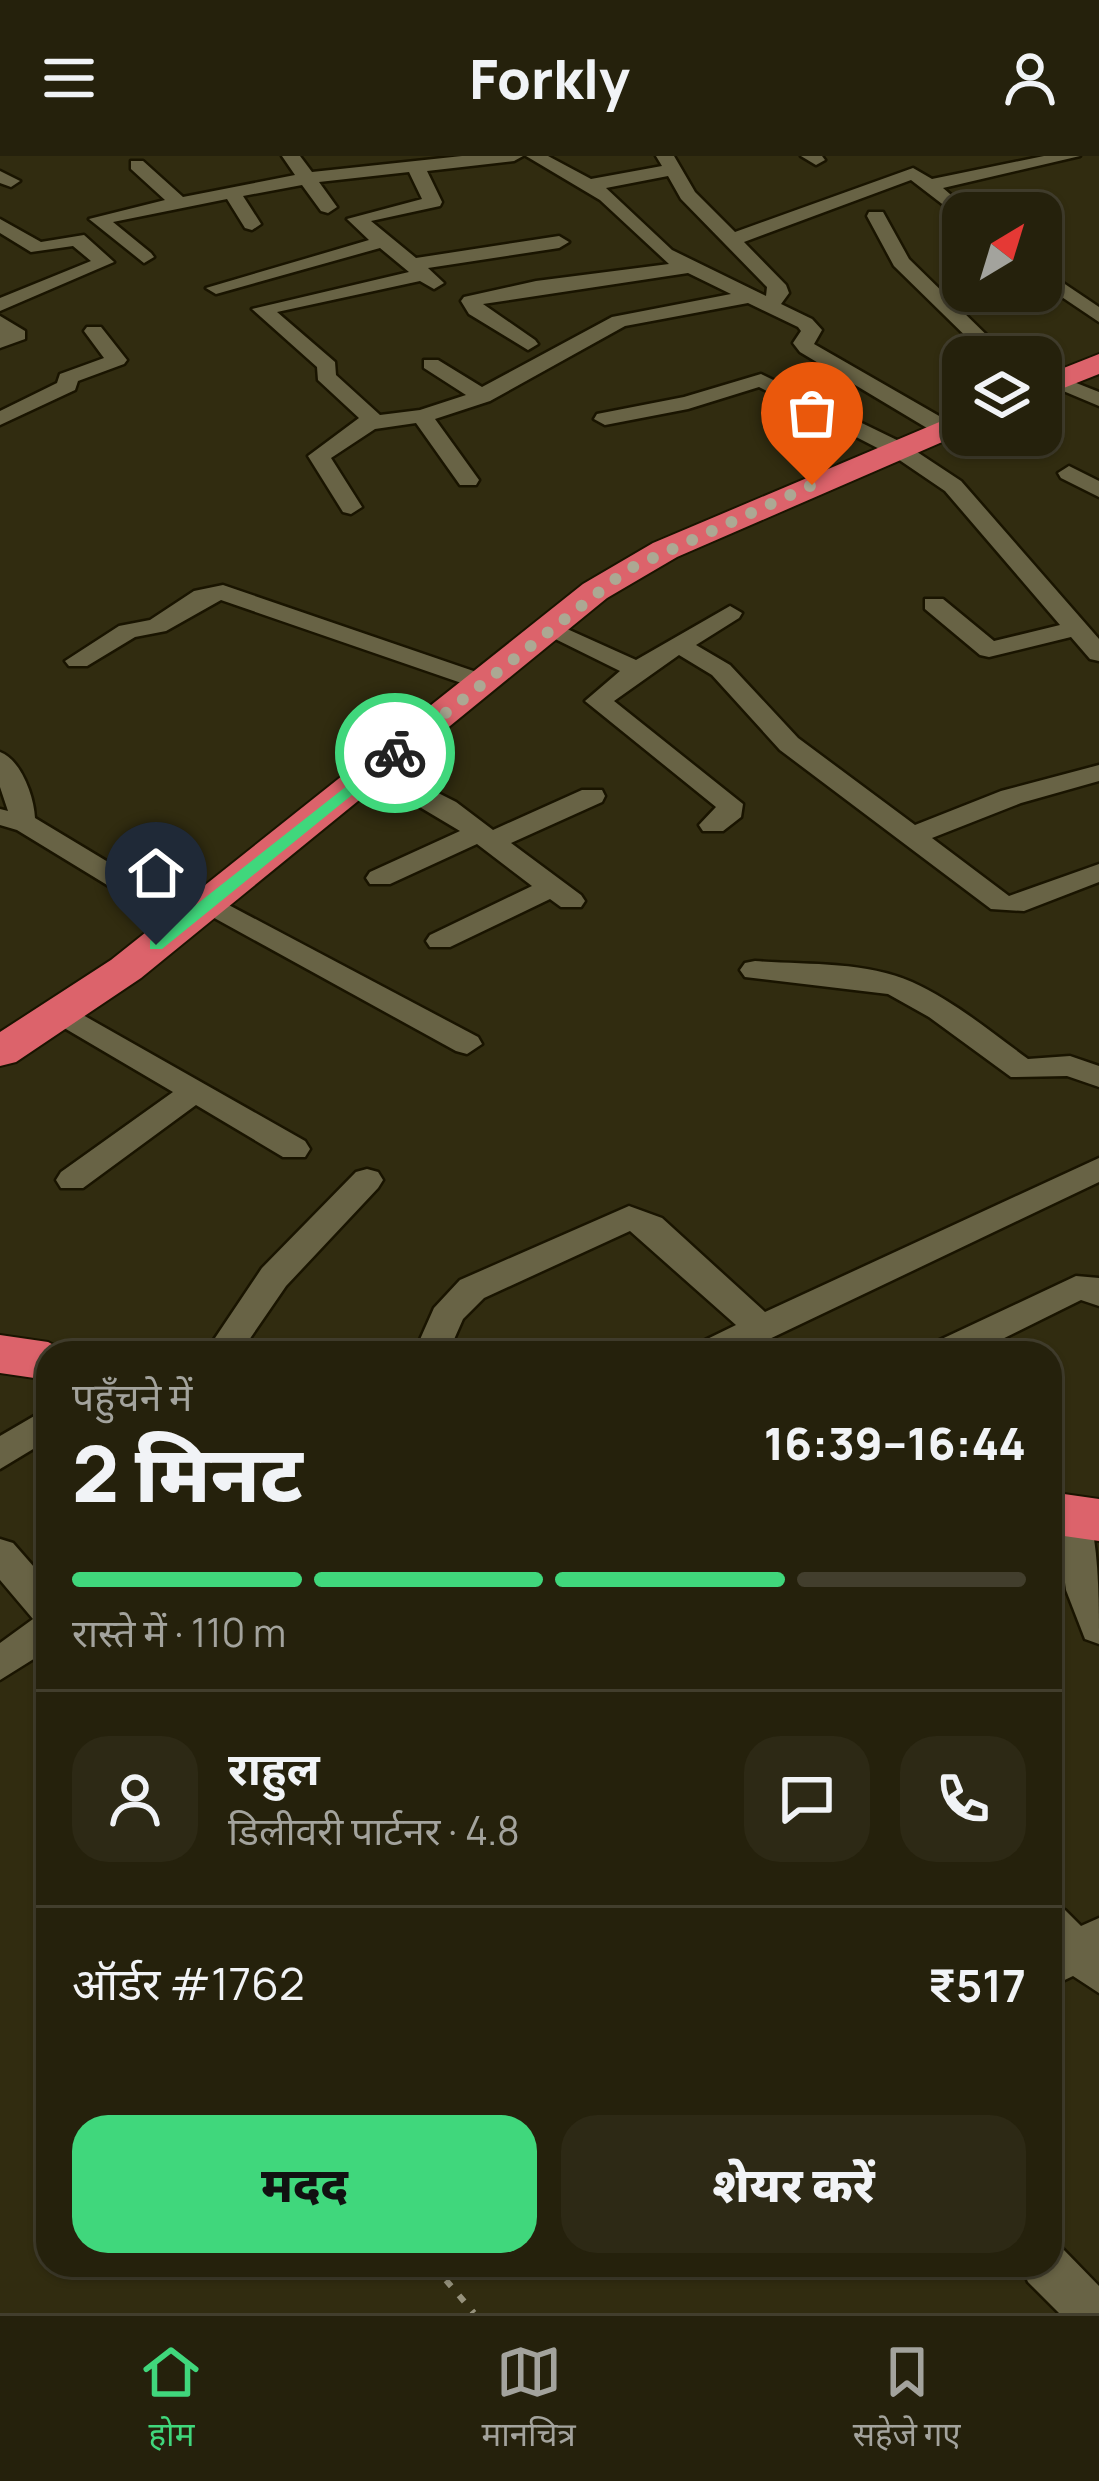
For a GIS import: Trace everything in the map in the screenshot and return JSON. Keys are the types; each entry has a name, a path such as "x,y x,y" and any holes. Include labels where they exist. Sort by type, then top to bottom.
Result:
{"highway":[{"path":"1062,379 1099,363"},
{"path":"0,1052 197,912 595,591 646,560 942,430"},
{"path":"0,1354 36,1359"}],"street":[{"path":"292,156 328,208"},
{"path":"143,257 98,219 304,179 514,156"},
{"path":"535,156 620,206 653,246 810,327 803,343 807,348 942,419"},
{"path":"893,156 942,196"},
{"path":"528,344 471,302 679,262 921,179 1071,156"},
{"path":"351,507 319,456 370,423 422,416 482,396 619,321 762,300 779,293 736,241 688,195 669,163 590,185"},
{"path":"410,164 433,202 357,218 422,275"},
{"path":"136,166 178,202"},
{"path":"231,192 252,224"},
{"path":"876,216 901,262 977,336"},
{"path":"0,225 38,248 77,239 104,262 6,296"},
{"path":"215,288 382,242"},
{"path":"370,423 367,413 324,375 328,366 262,309 559,242"},
{"path":"1062,289 1099,316"},
{"path":"0,322 18,335 0,342"},
{"path":"0,419 67,387 68,377 117,360 94,331"},
{"path":"431,364 482,396"},
{"path":"605,419 688,404 760,380 895,450 953,486 1099,654"},
{"path":"1062,390 1099,400"},
{"path":"422,416 468,480"},
{"path":"1069,473 1099,490"},
{"path":"78,662 128,631 157,626 203,596 223,592 482,682"},
{"path":"934,604 981,646 992,650 1077,628"},
{"path":"713,825 731,811 729,805 598,702 637,670 730,614"},
{"path":"548,629 637,670"},
{"path":"679,645 721,670 789,744 1005,905 1099,872"},
{"path":"0,760 21,802 11,820 467,1044"},
{"path":"375,769 446,808 561,894 440,941"},
{"path":"909,837 1011,797 1099,773"},
{"path":"380,878 592,796"},
{"path":"755,970 883,982 940,1010 1022,1070 1070,1066 1099,1078"},
{"path":"60,1012 293,1149"},
{"path":"72,1180 195,1091"},
{"path":"736,1341 1099,1169"},
{"path":"230,1341 274,1277 367,1180"},
{"path":"435,1341 442,1320 472,1289 628,1218 650,1226 763,1329"},
{"path":"968,1341 1076,1288 1099,1294"},
{"path":"0,1455 36,1431"},
{"path":"1074,1516 1085,1590 1099,1628"},
{"path":"0,1554 36,1595"},
{"path":"0,1664 36,1638"},
{"path":"1059,2277 1092,2305"}],"path":[{"path":"443,2277 474,2313"}],"way so far":[{"path":"395,753 627,570 812,485"}],"route":[{"path":"156,945 395,753"}]}
